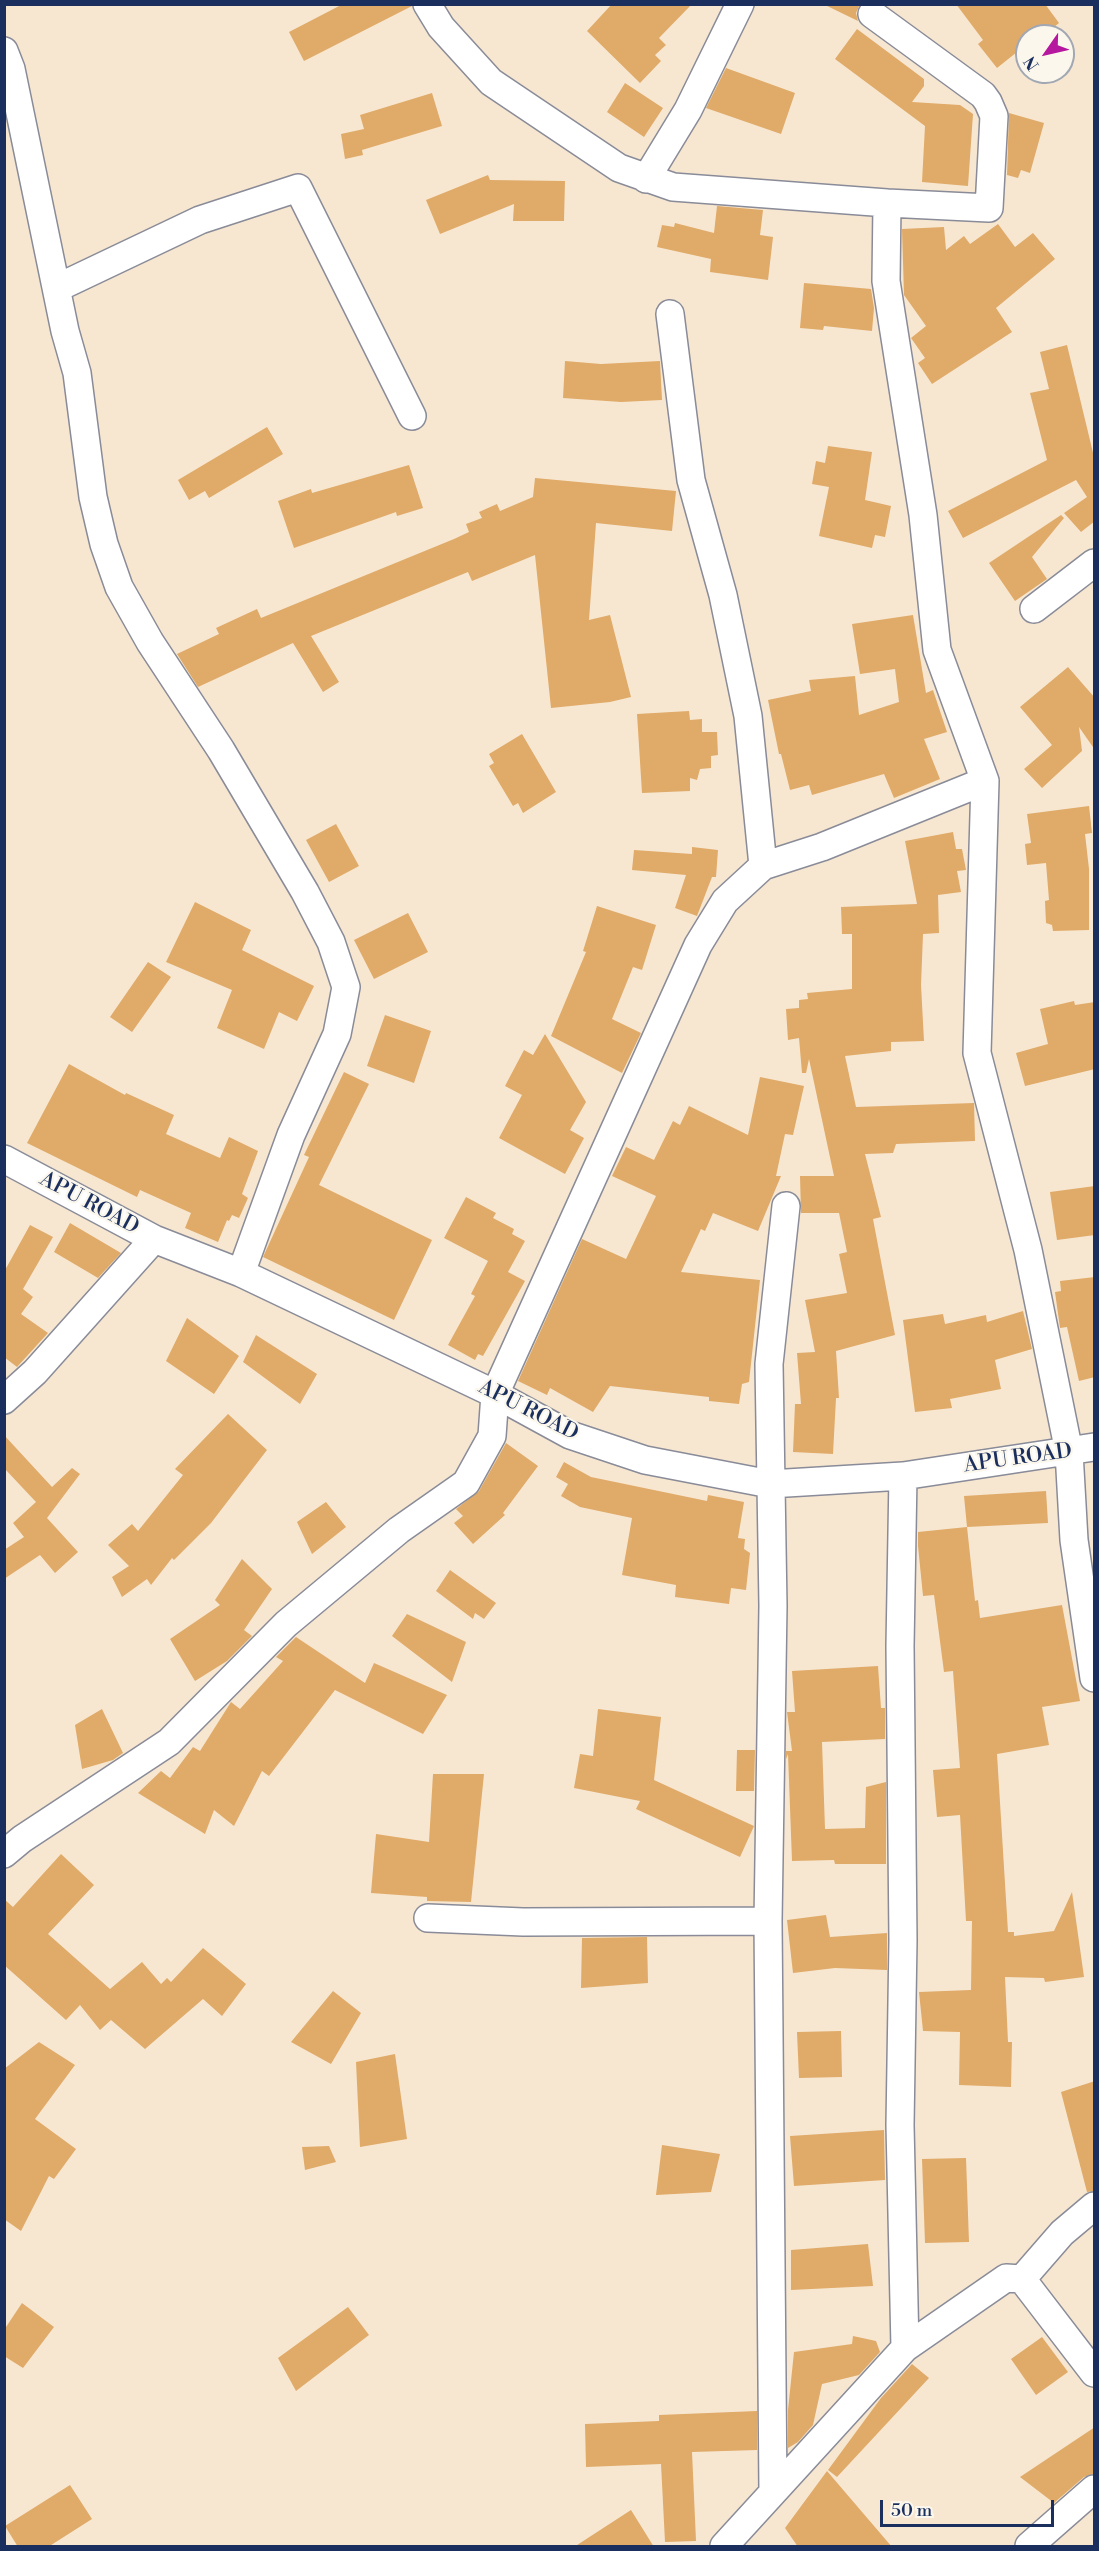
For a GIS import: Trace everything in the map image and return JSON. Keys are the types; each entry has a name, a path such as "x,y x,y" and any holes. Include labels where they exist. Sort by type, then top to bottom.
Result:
{"street":[{"path":"428,4 441,27 491,82 619,168 646,179 673,187 989,208 994,116 983,95 872,14"},
{"path":"646,179 688,110 740,4"},
{"path":"4,51 16,154 57,288 77,373 93,497 104,544 119,587 150,642 221,750 305,892 331,942 346,987 337,1034 291,1135 241,1274"},
{"path":"57,288 200,220 298,188 412,416"},
{"path":"887,203 886,281 924,515 937,650 985,781 977,1053 1082,1450 1074,1540 1095,1678"},
{"path":"670,314 691,480 723,595 748,716 763,866"},
{"path":"1034,609 1095,563"},
{"path":"4,1854 22,1839 169,1742 286,1623 399,1530 466,1483 492,1436 495,1394 698,945 725,901 763,866 822,847 985,781"},
{"name":"APU ROAD","path":"4,1159 154,1239 241,1274 495,1394 570,1435 645,1460 770,1484 903,1476 1082,1450"},
{"path":"772,2492 768,1921 772,1768 769,1364 786,1206"},
{"path":"4,1400 35,1372 154,1239"},
{"path":"903,1476 900,1646 903,1940 900,2125 905,2348"},
{"path":"428,1918 523,1922 768,1921"},
{"path":"724,2547 905,2348 1006,2278 1022,2278 1062,2233 1095,2206"},
{"path":"1022,2278 1095,2373"},
{"path":"1029,2547 1095,2489"}],"building":[{"path":"343,4 411,4 412,6 304,61 289,32"},
{"path":"612,4 692,4 659,38 666,45 655,55 661,61 640,83 587,31"},
{"path":"823,4 860,4 856,13 858,21"},
{"path":"956,4 1045,4 1059,23 1015,24 1015,54 997,68 978,44 983,40"},
{"path":"857,29 924,79 924,86 912,102 960,105 973,114 968,186 922,182 925,126 835,59"},
{"path":"726,68 795,93 781,134 706,108"},
{"path":"625,83 663,108 644,137 607,112"},
{"path":"432,93 442,126 362,150 363,155 345,159 341,134 364,129 360,115"},
{"path":"1009,113 1044,123 1030,173 1021,170 1018,178 1007,175"},
{"path":"488,175 490,180 565,181 564,221 513,221 514,204 440,234 426,200"},
{"path":"717,206 763,210 760,235 773,237 768,280 710,272 711,259 657,247 662,225 674,227 675,223 714,233"},
{"path":"998,224 1015,247 1033,233 1055,259 996,308 1012,332 932,384 918,363 925,358 911,338 926,326 904,295 902,229 944,227 946,250 964,236 970,244"},
{"path":"804,283 871,289 874,308 872,331 824,326 823,330 800,328"},
{"path":"1067,345 1095,461 1095,521 1081,532 1064,513 1087,497 1076,480 963,538 948,511 1047,460 1030,393 1049,389 1040,352"},
{"path":"565,361 601,364 660,361 662,400 621,402 563,398"},
{"path":"267,427 283,454 209,498 205,491 189,500 178,480"},
{"path":"828,446 872,452 865,500 891,506 885,537 875,535 872,548 819,536 829,487 812,484 816,461 825,463"},
{"path":"409,465 423,508 397,516 396,512 294,548 278,501 311,489 312,493"},
{"path":"535,478 676,491 672,531 596,523 589,620 610,615 631,697 610,702 551,708 535,555 472,581 468,572 311,636 339,682 323,692 293,643 198,687 177,654 219,634 216,628 257,609 261,618 469,532 466,524 482,518 479,512 497,504 500,511 533,497"},
{"path":"1061,515 1064,518 1032,557 1047,579 1015,601 989,563"},
{"path":"913,615 926,693 933,690 947,732 924,739 940,779 894,798 884,774 812,795 809,785 790,790 781,754 779,754 768,700 811,691 809,680 855,676 859,715 899,702 895,669 860,674 852,624"},
{"path":"1068,667 1095,698 1095,750 1079,727 1082,751 1042,788 1024,769 1052,745 1020,707"},
{"path":"689,711 690,720 702,719 702,732 717,732 718,755 711,756 711,768 700,769 697,780 690,778 690,791 642,793 637,714"},
{"path":"522,734 556,792 523,813 518,803 513,806 489,766 494,763 489,754"},
{"path":"1089,806 1092,833 1085,834 1089,869 1089,930 1053,931 1052,925 1046,923 1045,901 1049,900 1046,863 1027,865 1025,844 1031,843 1027,814"},
{"path":"336,824 359,866 329,882 306,840"},
{"path":"953,832 956,849 962,849 966,870 957,871 961,892 938,895 939,933 923,934 921,985 924,1041 891,1042 891,1051 845,1056 856,1107 974,1103 975,1141 896,1144 893,1153 865,1154 881,1217 873,1219 895,1335 836,1351 839,1398 836,1398 833,1454 793,1452 795,1404 801,1404 797,1353 815,1352 805,1300 847,1293 839,1254 847,1252 839,1213 801,1213 800,1176 834,1176 809,1059 806,1073 802,1073 799,1038 788,1040 786,1009 799,1008 799,1000 808,999 807,993 852,989 852,934 842,934 841,907 917,904 905,841"},
{"path":"692,847 718,850 716,877 712,877 697,916 675,908 686,875 632,870 634,850 692,854"},
{"path":"195,902 251,930 242,950 314,986 297,1021 279,1012 264,1049 217,1028 232,990 166,962"},
{"path":"597,906 656,925 642,970 633,967 612,1019 641,1033 622,1073 551,1036 586,952 583,951"},
{"path":"408,913 428,952 374,979 354,940"},
{"path":"148,962 171,977 132,1032 110,1017"},
{"path":"1074,1001 1075,1005 1095,1002 1095,1069 1025,1086 1016,1053 1048,1044 1040,1009"},
{"path":"385,1015 431,1031 414,1083 367,1066"},
{"path":"545,1034 586,1102 570,1130 584,1138 565,1174 499,1138 522,1095 505,1086 524,1050 533,1055"},
{"path":"69,1064 125,1095 126,1093 174,1115 166,1134 220,1158 229,1137 258,1151 242,1194 248,1198 239,1218 232,1215 229,1221 227,1220 218,1242 185,1228 191,1213 140,1190 137,1197 27,1143"},
{"path":"344,1072 369,1084 319,1185 432,1240 394,1320 263,1257 309,1157 304,1155"},
{"path":"760,1077 804,1086 793,1135 785,1134 776,1176 781,1176 758,1231 713,1213 705,1231 701,1229 681,1272 760,1280 749,1382 742,1384 739,1404 709,1401 709,1397 610,1386 593,1412 550,1388 547,1395 518,1381 582,1239 626,1259 656,1196 612,1176 626,1147 654,1160 673,1121 680,1125 689,1106 748,1135"},
{"path":"1095,1186 1095,1235 1057,1240 1050,1192"},
{"path":"466,1197 496,1213 493,1218 514,1229 512,1234 525,1241 508,1272 525,1281 483,1356 478,1354 475,1360 448,1345 475,1296 471,1294 488,1261 444,1238"},
{"path":"70,1223 121,1253 98,1278 54,1252"},
{"path":"30,1225 53,1237 23,1289 33,1297 21,1314 48,1333 17,1367 4,1357 4,1272"},
{"path":"1095,1277 1095,1377 1079,1381 1067,1327 1060,1328 1055,1292 1061,1291 1060,1281"},
{"path":"1023,1311 1032,1349 995,1360 1001,1389 950,1399 952,1408 915,1412 903,1320 943,1314 945,1324 986,1315 987,1322"},
{"path":"187,1318 239,1356 214,1394 166,1361"},
{"path":"256,1335 317,1374 300,1404 243,1362"},
{"path":"228,1414 267,1450 211,1523 174,1560 172,1558 151,1585 147,1579 122,1597 112,1577 129,1566 108,1545 132,1524 138,1531 183,1475 175,1469"},
{"path":"4,1435 52,1487 72,1468 80,1474 47,1518 78,1552 55,1573 40,1555 4,1579 4,1550 24,1537 13,1523 36,1502 4,1468"},
{"path":"506,1443 538,1466 503,1513 505,1515 473,1544 454,1523 463,1516 456,1509 479,1491"},
{"path":"564,1462 591,1477 707,1501 708,1495 744,1502 738,1538 745,1539 744,1549 750,1553 746,1590 731,1588 729,1604 675,1597 676,1585 622,1575 632,1518 580,1507 561,1496 568,1484 556,1477"},
{"path":"1046,1491 1048,1523 967,1527 964,1496"},
{"path":"326,1502 346,1527 312,1554 297,1522"},
{"path":"967,1527 975,1601 978,1600 980,1618 1062,1605 1080,1701 1042,1707 1049,1745 997,1754 1008,1932 1014,1932 1014,1936 1054,1931 1072,1892 1084,1977 1045,1982 1044,1978 1005,1977 1008,2042 1012,2042 1011,2087 959,2085 960,2032 923,2031 919,1992 971,1990 972,1921 966,1921 960,1815 937,1817 933,1770 960,1768 953,1671 944,1672 934,1595 923,1596 918,1546 918,1532"},
{"path":"242,1559 272,1589 244,1630 252,1636 227,1661 195,1681 170,1639 220,1605 215,1600"},
{"path":"450,1570 496,1603 484,1619 475,1613 473,1619 436,1591"},
{"path":"407,1614 466,1642 452,1682 392,1636"},
{"path":"296,1637 365,1683 374,1663 447,1695 423,1734 335,1690 269,1776 262,1771 234,1826 214,1810 205,1834 138,1793 161,1771 170,1778 193,1747 200,1751 231,1702 240,1709 283,1661 276,1657"},
{"path":"878,1666 881,1708 885,1708 885,1739 822,1742 825,1829 865,1828 866,1787 886,1782 886,1864 835,1864 834,1860 792,1861 788,1754 786,1759 786,1751 792,1751 787,1712 795,1712 792,1671"},
{"path":"102,1709 123,1753 113,1760 82,1769 75,1725"},
{"path":"598,1709 661,1717 654,1780 754,1826 740,1857 636,1809 640,1801 574,1788 580,1754 593,1756"},
{"path":"737,1750 755,1750 754,1791 736,1791"},
{"path":"433,1774 484,1774 471,1902 427,1901 427,1897 371,1893 376,1834 429,1842"},
{"path":"61,1854 94,1885 48,1934 110,1989 142,1962 161,1984 167,1978 171,1982 203,1948 246,1984 222,2016 203,1999 145,2049 111,2020 100,2030 80,2005 66,2020 4,1965 4,1899 13,1907"},
{"path":"826,1915 830,1937 887,1933 887,1970 835,1968 793,1973 787,1920"},
{"path":"647,1937 648,1983 581,1988 582,1938"},
{"path":"333,1991 361,2013 331,2064 291,2042"},
{"path":"841,2031 842,2077 799,2078 797,2032"},
{"path":"39,2042 75,2065 35,2119 76,2149 54,2179 49,2176 21,2231 4,2219 4,2069"},
{"path":"395,2054 407,2139 360,2147 356,2062"},
{"path":"1095,2081 1095,2191 1087,2192 1061,2092"},
{"path":"884,2130 885,2180 794,2186 790,2136"},
{"path":"662,2145 720,2154 711,2192 656,2195"},
{"path":"329,2146 336,2162 305,2170 302,2147"},
{"path":"966,2158 969,2242 925,2243 922,2159"},
{"path":"868,2244 873,2286 791,2290 791,2250"},
{"path":"22,2303 54,2327 23,2368 4,2356 4,2330"},
{"path":"348,2307 369,2335 296,2391 278,2358"},
{"path":"853,2336 876,2341 880,2352 859,2375 822,2384 813,2425 798,2442 788,2448 788,2410 794,2352 852,2344"},
{"path":"1042,2337 1068,2372 1036,2395 1011,2359"},
{"path":"912,2364 929,2378 837,2477 828,2470 881,2398"},
{"path":"757,2411 757,2450 692,2452 696,2541 665,2542 661,2464 586,2467 585,2424 659,2421 659,2415"},
{"path":"1095,2427 1095,2473 1084,2477 1054,2503 1020,2477"},
{"path":"827,2471 892,2547 798,2547 785,2528"},
{"path":"70,2485 92,2519 48,2547 18,2547 5,2526"},
{"path":"631,2510 654,2547 574,2547"}]}
